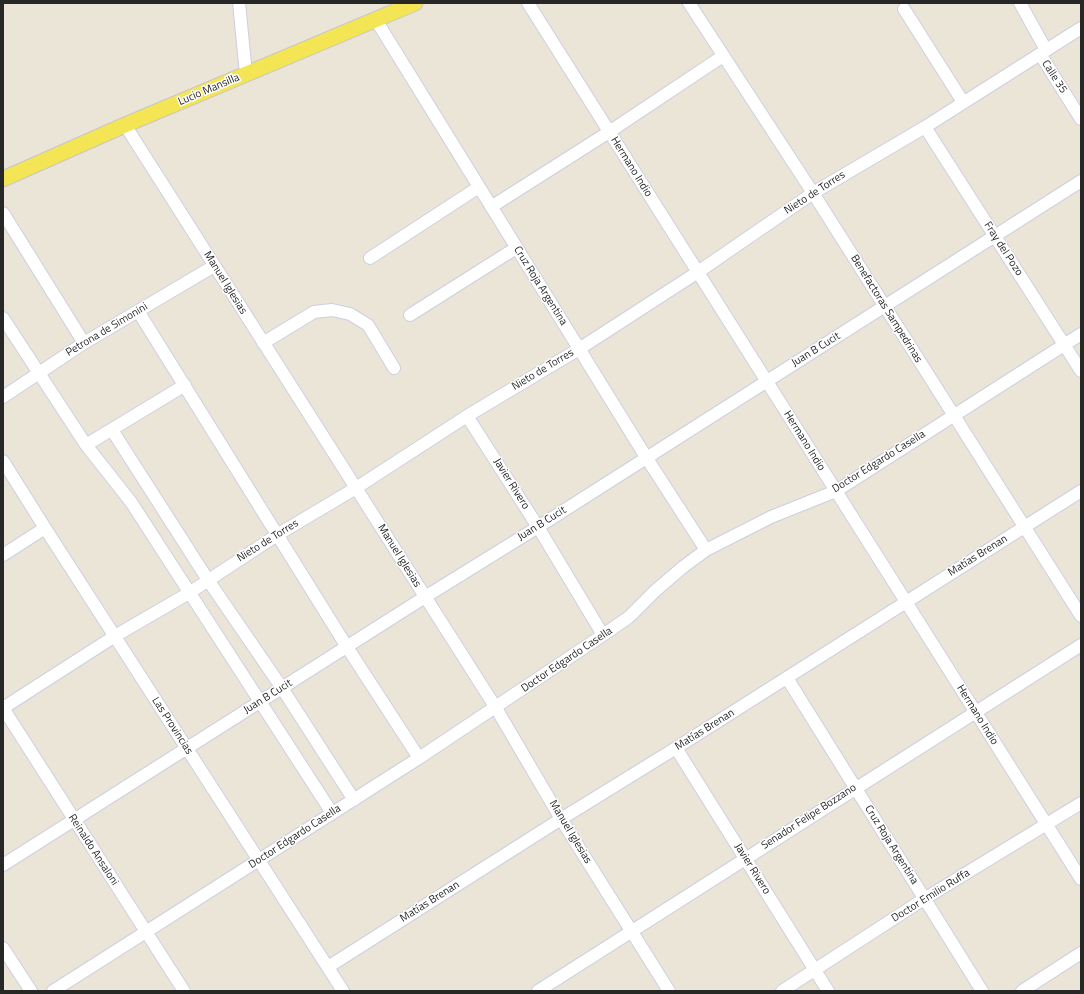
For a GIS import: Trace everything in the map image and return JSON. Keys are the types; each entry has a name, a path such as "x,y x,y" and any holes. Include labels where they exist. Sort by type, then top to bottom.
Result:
{"main road":[{"name":"Lucio Mansilla","path":"3,179 125,125 415,3"}],"street":[{"path":"239,3 246,74"},
{"name":"Hermano Indio","path":"528,3 1081,879"},
{"name":"Benefactoras Sampedrinas","path":"689,3 813,193 1081,616"},
{"name":"Calle 35","path":"1020,3 1043,52 1081,119"},
{"path":"904,9 964,102"},
{"name":"Cruz Roja Argentina","path":"376,20 646,457 706,550"},
{"name":"Nieto de Torres","path":"3,708 115,636 189,593 277,535 356,488 467,416 579,348 698,272 813,193 925,127 1081,28"},
{"path":"491,207 609,132 723,56"},
{"name":"Manuel Iglesias","path":"125,125 496,708 561,819 669,991"},
{"name":"Fray del Pozo","path":"925,127 1081,371"},
{"name":"Juan B Cucit","path":"3,865 885,307 1081,181"},
{"path":"370,258 479,187"},
{"path":"3,213 84,343"},
{"path":"410,315 516,248"},
{"name":"Petrona de Simonini","path":"3,397 84,343 214,266"},
{"path":"263,343 314,312 332,310 350,314 368,325 394,368"},
{"path":"138,311 347,647 419,758"},
{"path":"3,318 86,445 131,502 189,593 261,701 332,814"},
{"name":"Doctor Edgardo Casella","path":"53,991 496,708 629,617 683,567 706,550 771,517 836,491 1081,334"},
{"path":"86,445 185,385"},
{"name":"Javier Rivero","path":"467,416 538,527 603,635"},
{"path":"112,430 208,580 282,688 354,800"},
{"name":"Las Provincias","path":"3,461 343,991"},
{"name":"Matías Brenan","path":"328,967 1081,491"},
{"path":"3,555 45,528"},
{"name":"Senador Felipe Bozzano","path":"538,991 1081,644"},
{"name":"Cruz Roja Argentina","path":"787,678 982,991"},
{"name":"Reinaldo Ansaloni","path":"3,708 184,991"},
{"name":"Javier Rivero","path":"676,748 828,991"},
{"name":"Doctor Emilio Ruffa","path":"782,991 924,899 1081,803"},
{"path":"3,948 31,991"},
{"path":"1022,991 1081,953"}]}
